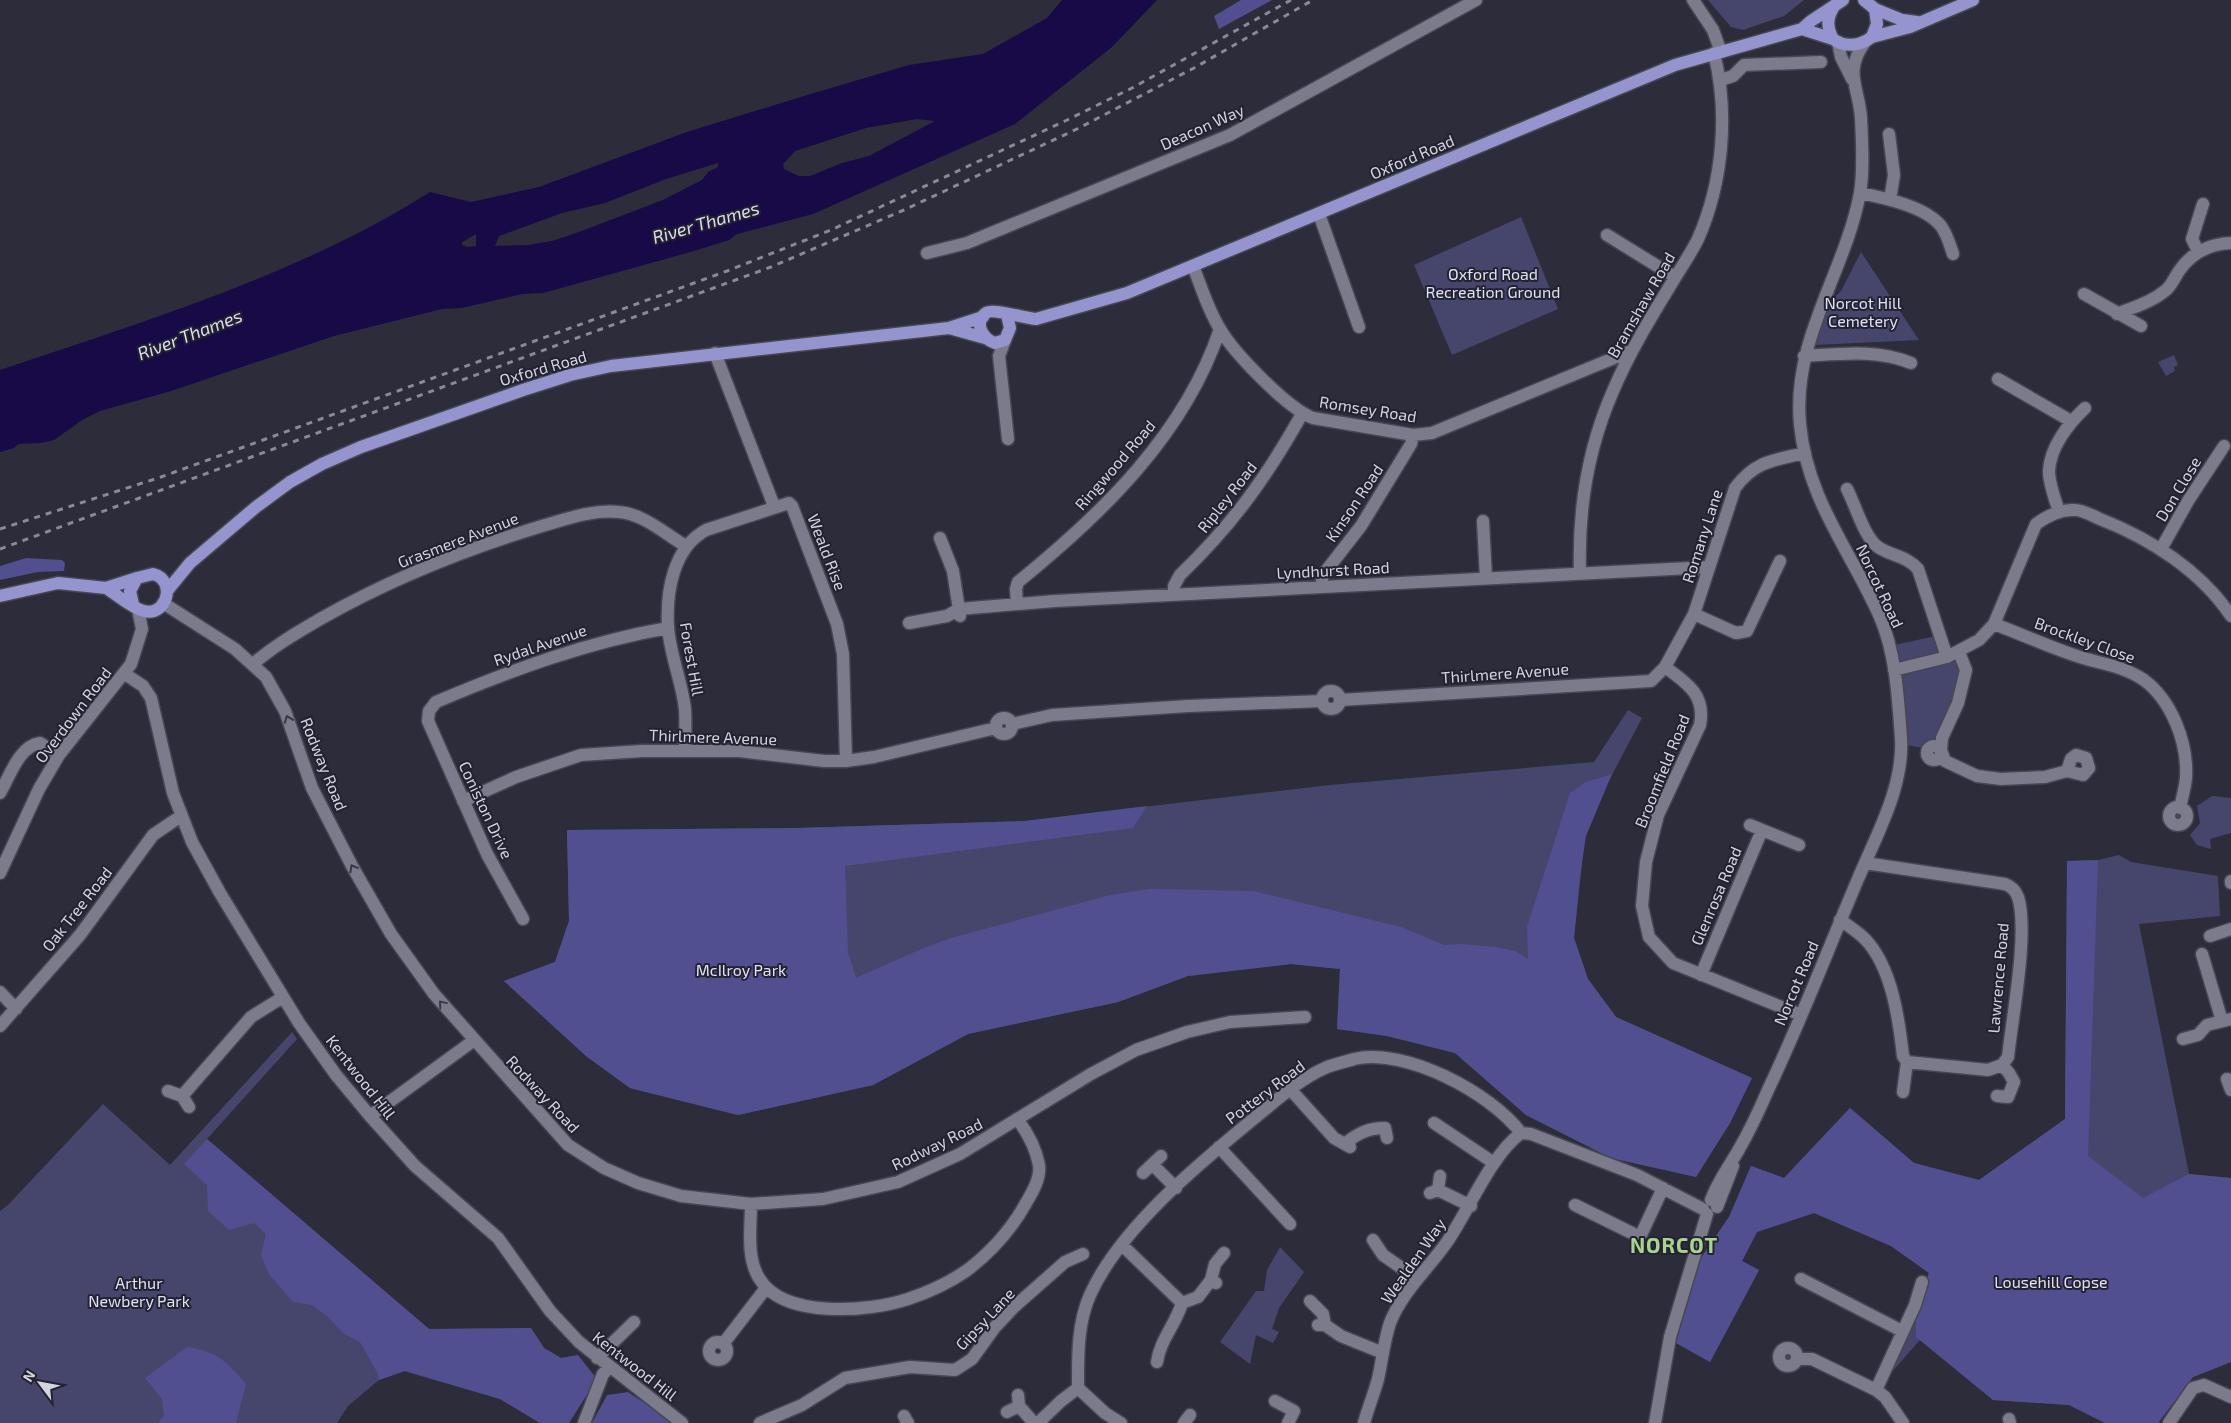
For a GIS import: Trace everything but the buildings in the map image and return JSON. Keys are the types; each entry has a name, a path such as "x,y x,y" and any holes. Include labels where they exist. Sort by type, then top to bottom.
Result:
{"main road":[{"path":"1802,29 1852,45 1893,33 1973,0"},
{"name":"Oxford Road","path":"1007,337 1022,330 1036,319 1127,293 1675,65 1802,29 1811,20 1839,3"},
{"path":"1836,40 1828,24 1830,14 1839,3"},
{"path":"1871,4 1902,20 1920,22"},
{"path":"1868,40 1877,24 1871,4"},
{"path":"991,310 1007,314 1010,324 1007,337 999,343 987,340 980,330 982,317 991,310"},
{"name":"Oxford Road","path":"1007,314 1036,319"},
{"name":"Oxford Road","path":"167,591 190,563 256,507 290,482 322,464 361,447 523,390 575,374 611,366 949,328 982,317"},
{"name":"Oxford Road","path":"949,328 987,340"},
{"name":"Oxford Road","path":"153,574 190,563"},
{"path":"0,596 58,583 106,588 153,574 163,580 167,591 159,607 146,612 106,588"},
{"path":"135,606 131,587 137,578"}],"street":[{"name":"Deacon Way","path":"927,253 967,243 1230,135 1476,0"},
{"name":"Bramshaw Road","path":"1580,573 1581,516 1596,442 1612,393 1631,352 1698,239 1711,198 1720,154 1723,123 1718,52 1714,30 1694,0"},
{"name":"Norcot Road","path":"1836,40 1840,57 1853,81"},
{"name":"Norcot Road","path":"1655,1423 1670,1337 1699,1236 1719,1179 1738,1150 1772,1083 1865,863 1892,795 1899,764 1901,744 1890,646 1880,618 1817,496 1804,453 1800,424 1799,388 1804,356 1814,321 1843,250 1860,193 1861,116 1852,68 1856,55 1868,40"},
{"path":"1721,80 1733,76 1744,66 1821,62"},
{"path":"1890,134 1894,175 1890,200"},
{"path":"1860,193 1910,207 1940,225 1954,254"},
{"path":"2198,251 2192,239 2203,204"},
{"path":"1319,214 1359,327"},
{"path":"1607,236 1675,277"},
{"path":"2117,314 2153,300 2168,289 2183,265 2198,251 2217,244 2231,243"},
{"name":"Romsey Road","path":"1192,266 1220,329 1286,402 1302,414 1312,418 1413,435 1432,433 1631,352"},
{"path":"2084,294 2140,326"},
{"name":"Ringwood Road","path":"1017,604 1016,590 1018,582 1100,511 1153,451 1185,404 1210,360 1220,329"},
{"path":"1007,337 999,356 1008,440"},
{"path":"987,340 999,356"},
{"path":"686,546 694,537 706,530 774,506 715,353"},
{"path":"1804,356 1873,354 1904,356"},
{"path":"1998,378 2071,421"},
{"path":"2058,512 2049,469 2054,451 2071,421 2085,408"},
{"name":"Ripley Road","path":"1174,595 1174,586 1180,575 1240,512 1274,463 1302,414"},
{"name":"Kinson Road","path":"1322,587 1322,576 1361,526 1411,444 1413,435"},
{"name":"Don Close","path":"2161,549 2188,501 2224,446"},
{"name":"Romany Lane","path":"1665,666 1694,614 1731,495 1745,475 1757,466 1769,461 1804,453"},
{"path":"1847,488 1870,540 1879,547 1911,561 1918,569 1953,654 1966,670 1958,703 1942,738 1941,750 1945,761 1977,776 2026,779 2067,771"},
{"name":"Weald Rise","path":"774,506 784,503 792,506 837,624 844,654 846,760"},
{"path":"1894,670 1953,654 1979,640 1996,620 2036,524 2046,516 2058,512 2076,510 2088,514 2137,535 2161,549 2210,590 2231,616"},
{"name":"Grasmere Avenue","path":"253,664 274,646 347,604 433,564 501,538 585,514 619,512 637,516 686,546"},
{"path":"1483,521 1486,578"},
{"path":"940,538 953,571 959,614"},
{"name":"Forest Hill","path":"684,751 685,710 668,628 669,595 677,561 686,546"},
{"path":"1694,614 1736,633 1748,631 1780,561"},
{"name":"Lyndhurst Road","path":"909,623 1017,604 1709,567"},
{"name":"Overdown Road","path":"135,606 142,629"},
{"name":"Rodway Road","path":"159,607 204,628 236,649 253,664 276,691 312,788 352,866 397,942 434,994 473,1041 556,1133 577,1151 604,1168 638,1183 681,1196 751,1204 823,1199 898,1182 960,1154 1090,1074 1136,1050 1187,1032 1230,1022 1306,1018"},
{"name":"Overdown Road","path":"0,873 39,789 59,755 125,674 135,656 142,629 159,607"},
{"name":"Brockley Close","path":"1996,620 2083,658 2110,664 2144,680 2159,696 2173,717 2184,745 2186,778 2180,808"},
{"name":"Rydal Avenue","path":"429,712 436,702 502,674 616,638 668,628"},
{"name":"Thirlmere Avenue","path":"463,801 516,777 581,755 642,751 739,752 824,761 846,760 874,756 996,728 996,723 1001,719 1006,719 1012,724 1061,714 1188,706 1322,701 1325,693 1330,691 1338,694 1340,700 1635,683 1651,681 1665,666"},
{"name":"Broomfield Road","path":"1665,666 1689,685 1699,700 1703,712 1700,725 1658,815 1646,862 1642,906 1649,937 1673,963 1801,1015"},
{"name":"Kentwood Hill","path":"125,674 143,686 151,698 180,816 220,893 283,997 336,1075 415,1166 498,1238 550,1311 597,1358 682,1423"},
{"name":"Coniston Drive","path":"429,712 428,721 486,854 523,919"},
{"path":"1,798 24,750 32,744 40,743 59,755"},
{"name":"Oak Tree Road","path":"0,1026 80,936 153,835 180,816"},
{"name":"Glenrosa Road","path":"1701,975 1756,828 1799,846"},
{"name":"Lawrence Road","path":"1865,863 2005,884 2013,888 2018,898 2021,938 2008,1057 2002,1065"},
{"path":"1840,920 1864,938 1887,978 1898,1010 1903,1056 1907,1062 1903,1092"},
{"path":"2210,936 2231,929"},
{"path":"2182,1039 2198,1035 2207,1025 2226,1020 2202,954"},
{"path":"0,992 16,1009"},
{"path":"182,1096 251,1017 283,997"},
{"path":"370,1116 473,1041"},
{"name":"Pottery Road","path":"1078,1388 1078,1351 1082,1322 1090,1296 1104,1270 1122,1245 1143,1220 1220,1147 1290,1089 1325,1068 1356,1059 1378,1058 1402,1062 1447,1077 1476,1092 1497,1108 1521,1133"},
{"path":"1907,1062 1988,1070 2002,1065 2014,1082 2008,1097 1997,1096"},
{"path":"1290,1089 1334,1138 1348,1145 1361,1132 1372,1128 1385,1128 1387,1138"},
{"path":"168,1091 182,1096 189,1107"},
{"path":"751,1204 753,1267 766,1288 787,1301 813,1307 838,1309 907,1299 964,1272 993,1248 1017,1218 1035,1187 1039,1166 1030,1142 1018,1120"},
{"path":"1437,1129 1494,1163"},
{"path":"1521,1133 1531,1134 1709,1208"},
{"name":"Wealden Way","path":"1364,1423 1390,1324 1416,1278 1446,1244 1471,1206 1494,1163 1510,1142 1521,1133"},
{"path":"1220,1147 1290,1224"},
{"path":"1143,1174 1157,1160 1176,1188"},
{"path":"1440,1176 1434,1192 1471,1206"},
{"path":"1575,1205 1640,1237 1667,1190"},
{"path":"1373,1240 1383,1255 1416,1278"},
{"path":"1122,1245 1182,1303"},
{"name":"Gipsy Lane","path":"760,1423 802,1405 845,1378 910,1367 955,1370 972,1360 996,1327 1014,1307 1065,1262 1082,1254"},
{"path":"1182,1303 1198,1297 1214,1282 1215,1264 1224,1254"},
{"path":"1801,1280 1902,1331"},
{"path":"1876,1390 1915,1305 1922,1282"},
{"path":"723,1344 766,1288"},
{"path":"1310,1302 1323,1314 1321,1325 1341,1336 1383,1353"},
{"path":"1156,1362 1159,1347 1177,1320 1182,1303"},
{"path":"597,1358 634,1322"},
{"path":"1797,1359 1812,1359 1876,1390 1885,1397 1903,1423"},
{"path":"584,1423 603,1374 609,1368"},
{"path":"2169,1423 2193,1388 2204,1385 2231,1397"},
{"path":"1038,1423 1078,1388 1105,1413 1121,1423"},
{"path":"1007,1412 1018,1401 1034,1423"},
{"path":"1275,1401 1294,1411 1288,1423"}],"green space":[{"path":"1241,0 1272,0 1219,29 1214,16"},
{"path":"1708,0 1804,0 1784,16 1743,30 1731,27"},
{"name":"Oxford Road Recreation Ground","path":"1521,217 1558,309 1452,355 1414,265"},
{"name":"Norcot Hill Cemetery","path":"1861,252 1919,340 1815,345 1830,302 1841,291"},
{"path":"2174,355 2178,365 2174,367 2175,371 2166,376 2158,362"},
{"path":"26,558 62,560 65,563 64,571 38,572 0,580 0,566"},
{"path":"1940,635 1947,656 1959,652 1966,670 1940,757 1936,760 1930,759 1928,749 1901,744 1890,646"},
{"name":"McIlroy Park","path":"1628,710 1642,718 1604,790 1585,836 1574,938 1588,979 1616,1017 1752,1078 1730,1123 1696,1177 1611,1158 1526,1115 1455,1053 1387,1036 1337,1029 1340,969 1291,964 1188,976 1118,1002 968,1034 873,1085 738,1115 630,1088 586,1056 504,981 555,962 569,921 567,830 797,828 1025,821 1330,785 1594,762"},
{"name":"McIlroy Park","path":"1612,774 1586,836 1580,876 1574,938 1588,979 1616,1017 1752,1078 1730,1123 1696,1177 1611,1158 1526,1115 1455,1053 1387,1036 1337,1029 1340,969 1291,964 1188,976 1118,1002 968,1034 873,1085 738,1115 630,1088 586,1056 504,981 555,962 569,921 567,830 797,828 1025,821 1147,806 1133,828 845,866 848,952 856,978 951,938 1110,895 1149,889 1254,891 1401,927 1444,945 1460,944 1495,947 1515,951 1528,959 1527,927 1570,793 1586,782"},
{"path":"2212,796 2231,798 2231,833 2210,839 2211,849 2197,845 2190,835 2200,823 2197,806"},
{"path":"2178,807 2184,810 2187,816 2184,822 2178,825 2172,822 2169,816 2172,810"},
{"name":"Lousehill Copse","path":"2119,855 2131,862 2218,876 2220,916 2139,924 2189,1174 2231,1178 2231,1362 2193,1377 2158,1423 2105,1423 2069,1405 1993,1400 1920,1340 1876,1390 1917,1306 1929,1273 1891,1246 1814,1213 1757,1232 1742,1261 1759,1270 1710,1362 1676,1343 1699,1261 1729,1217 1751,1166 1784,1178 1850,1108 1914,1163 1979,1180 2065,1119 2067,861 2098,860"},
{"name":"Lousehill Copse","path":"2098,860 2088,1156 2143,1198 2189,1174 2231,1178 2231,1362 2193,1377 2158,1423 2105,1423 2069,1405 1993,1400 1916,1337 1916,1307 1929,1273 1891,1246 1814,1213 1757,1232 1742,1261 1759,1270 1710,1362 1676,1343 1699,1261 1729,1217 1751,1166 1784,1178 1850,1108 1914,1163 1979,1180 2065,1119 2067,861"},
{"name":"Arthur Newbery Park","path":"292,1032 297,1039 207,1139 429,1329 531,1328 544,1348 561,1358 578,1355 569,1423 540,1423 500,1399 404,1371 379,1380 348,1406 337,1423 0,1423 0,1211 8,1205 103,1104 170,1165"},
{"path":"207,1139 429,1329 531,1328 544,1348 561,1358 578,1355 597,1379 569,1423 540,1423 500,1399 405,1371 379,1380 377,1372 360,1342 343,1333 328,1317 312,1305 293,1302 269,1274 261,1255 266,1234 254,1223 229,1230 208,1211 207,1185 184,1164"},
{"path":"1280,1247 1304,1272 1279,1308 1272,1329 1279,1332 1273,1343 1256,1335 1250,1364 1220,1342 1256,1291 1264,1291 1267,1270"},
{"path":"187,1347 206,1351 221,1359 246,1384 236,1423 158,1423 164,1416 162,1399 145,1378"},
{"path":"1784,1348 1792,1348 1797,1353 1795,1364 1784,1366 1779,1361 1779,1353"},
{"path":"628,1392 675,1423 592,1423 607,1395"}],"water":[{"name":"River Thames","path":"1062,0 1157,0 1112,47 1015,124 813,214 737,234 729,240 694,251 543,293 522,294 462,308 442,309 334,336 171,391 100,411 82,420 54,440 18,444 14,448 0,452 0,370 165,314 276,271 381,221 430,192 471,202 539,187 687,132 804,96 909,65 983,54 1047,18","holes":["917,119 935,121 869,156 842,163 810,176 799,176 784,169 783,164 795,151 866,128","718,163 718,167 708,172 702,180 663,200 579,232 552,241 528,245 495,246 499,236 562,213 605,203 666,179","476,234 476,246 467,247 462,245 462,242"]}],"railway":[{"path":"0,529 161,477 727,271 831,230 1132,88 1291,0"},
{"path":"0,549 771,267 904,210 1077,129 1194,68 1313,0"}],"district":[{"name":"NORCOT","path":"1674,1246"}]}
